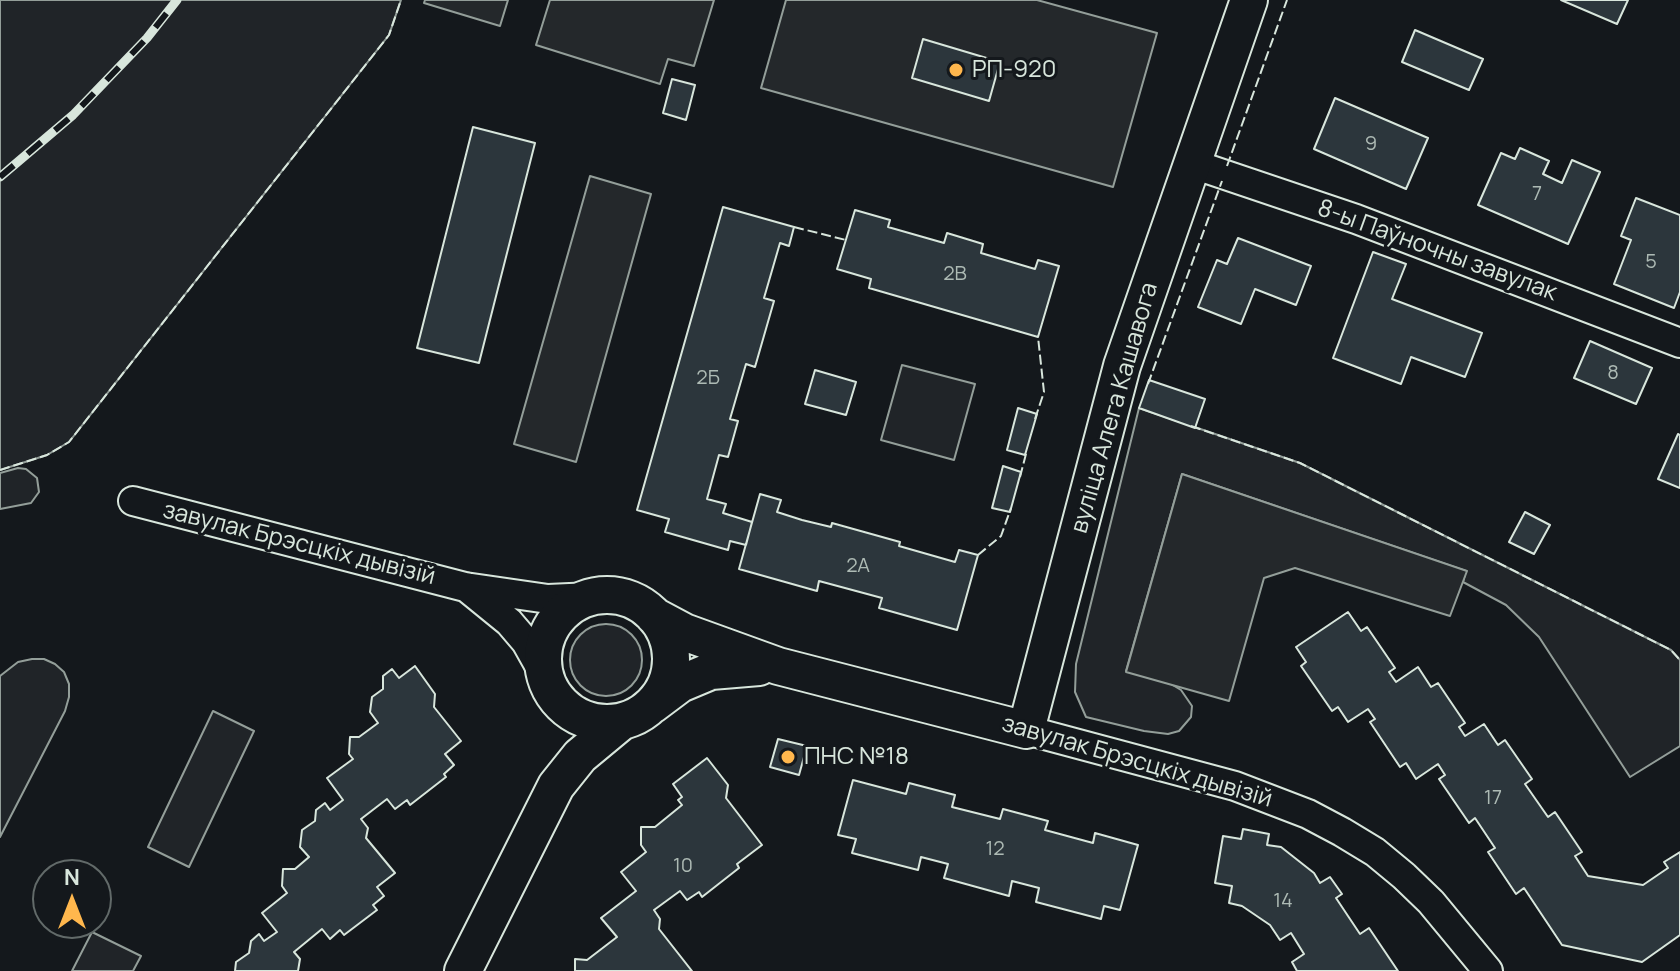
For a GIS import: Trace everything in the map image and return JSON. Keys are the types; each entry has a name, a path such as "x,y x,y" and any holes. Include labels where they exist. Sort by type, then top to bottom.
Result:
{"street":[{"name":"вуліца Алега Кашавога","path":"1026,730 1122,366 1249,0"},
{"name":"8-ы Паўночны завулак","path":"1193,164 1356,219 1680,343"},
{"name":"завулак Брэсцкіх дывізій","path":"133,501 465,587 548,599 592,597"},
{"name":"завулак Брэсцкіх дывізій","path":"465,587 509,622 526,642 547,682 557,720 559,747 556,786"},
{"path":"609,595 626,598 654,616 669,645 671,662 661,693 636,714 605,723 588,721 560,703 547,682 543,658 545,641 563,613 592,597 609,595"},
{"name":"завулак Брэсцкіх дывізій","path":"654,616 684,632 778,666 1235,786 1308,814 1375,852 1404,876 1439,911 1488,971"},
{"name":"завулак Брэсцкіх дывізій","path":"463,971 556,786 580,756 680,684 711,671 778,666"}],"shaded area":[{"path":"0,0 401,0 389,35 69,442 47,455 0,470"},
{"path":"425,0 508,0 500,26 424,3"},
{"path":"550,0 714,0 694,66 668,59 660,84 536,45"},
{"path":"786,0 1037,0 1157,33 1113,187 761,88"},
{"path":"590,176 651,194 576,462 514,444"},
{"path":"902,365 975,384 954,460 881,440"},
{"path":"1139,408 1300,463 1671,650 1680,660 1680,746 1630,777 1539,637 1506,605 1463,582 1466,571 1182,474 1126,671 1171,684 1181,690 1192,706 1191,717 1179,731 1168,734 1086,717 1075,692 1076,664"},
{"path":"26,469 37,478 39,492 31,503 0,509 0,473"},
{"path":"1182,474 1467,571 1450,616 1295,568 1264,578 1229,701 1126,672"},
{"path":"613,624 632,634 640,646 640,674 632,686 620,694 599,696 580,686 572,674 570,653 580,634 592,626"},
{"path":"44,659 64,672 69,684 69,697 65,711 0,837 0,676 18,662"},
{"path":"213,711 254,731 189,867 148,847"},
{"path":"88,939 106,939 141,956 133,971 72,971"}],"building":[{"path":"1561,0 1628,0 1617,24"},
{"path":"1415,30 1483,59 1469,90 1402,62"},
{"name":"РП-920","path":"923,39 1000,62 989,101 912,78"},
{"path":"672,79 695,85 686,120 663,113"},
{"path":"1335,98 1428,138 1406,189 1314,149"},
{"path":"473,127 535,143 479,363 417,348"},
{"path":"1520,148 1549,161 1543,174 1562,183 1572,160 1600,172 1568,244 1478,205 1501,153 1515,159"},
{"path":"1636,198 1680,215 1680,292 1674,308 1614,284 1631,240 1621,236"},
{"path":"723,207 794,227 789,246 780,243 764,298 774,301 755,367 746,364 730,419 738,421 728,457 719,455 707,499 726,504 723,513 752,522 746,545 730,541 728,550 665,532 669,519 637,510"},
{"path":"855,210 890,220 888,227 944,243 947,233 983,244 981,253 1035,269 1038,260 1059,266 1038,337 869,288 871,279 837,269"},
{"path":"1238,238 1311,266 1296,305 1255,289 1241,324 1198,307 1217,260 1227,264"},
{"path":"1373,252 1406,264 1392,299 1482,333 1465,377 1411,357 1401,384 1333,358"},
{"path":"1590,341 1652,368 1636,404 1574,378"},
{"path":"815,370 856,382 846,415 805,404"},
{"path":"1149,380 1205,399 1195,428 1139,408"},
{"path":"1018,408 1037,414 1025,455 1007,450"},
{"path":"1680,435 1680,488 1658,479"},
{"path":"1003,466 1021,472 1010,512 992,508"},
{"path":"760,494 781,500 777,512 802,520 831,527 832,523 900,542 899,546 955,562 959,550 978,555 957,630 879,608 882,598 819,581 817,591 739,569"},
{"path":"1525,512 1550,525 1534,554 1509,542"},
{"path":"1348,612 1361,631 1367,627 1395,668 1389,672 1396,682 1418,667 1431,687 1438,683 1465,723 1459,727 1465,736 1484,724 1498,745 1505,740 1532,779 1525,784 1548,817 1555,812 1582,852 1575,856 1588,876 1643,885 1668,868 1664,862 1680,852 1680,935 1642,962 1562,945 1524,888 1516,894 1488,852 1495,848 1475,818 1469,823 1439,779 1445,775 1438,764 1416,779 1406,763 1400,767 1370,722 1375,719 1368,709 1348,722 1338,707 1332,711 1301,666 1306,662 1296,647"},
{"path":"415,666 435,694 434,707 461,741 445,754 454,765 444,774 446,777 410,805 407,800 395,809 387,799 361,819 368,828 366,838 395,873 377,887 384,896 373,905 377,910 344,935 340,930 330,939 322,929 294,952 300,959 298,971 235,971 236,962 249,953 251,941 259,934 264,941 277,932 262,913 287,893 282,886 283,869 295,869 309,857 300,847 302,830 315,821 316,810 325,803 330,810 343,800 327,778 353,759 349,754 350,737 359,737 378,723 370,712 372,697 383,689 383,676 392,669 399,678"},
{"name":"ПНС №18","path":"778,739 807,746 799,775 770,767"},
{"path":"707,758 728,785 726,798 762,845 702,897 699,892 687,900 680,891 654,910 660,919 659,929 692,971 575,971 575,959 587,960 617,937 601,918 636,891 621,872 646,852 641,845 641,827 655,827 682,805 678,800 682,797 673,784"},
{"path":"853,780 906,794 909,783 955,795 952,807 1000,819 1003,809 1048,821 1045,830 1093,843 1095,833 1138,845 1120,910 1104,906 1101,919 1036,902 1039,888 1012,881 1009,896 944,878 948,864 921,857 918,870 852,853 856,839 838,835"},
{"path":"1243,829 1269,834 1267,845 1281,847 1314,873 1320,883 1330,877 1342,894 1336,898 1360,934 1369,928 1398,971 1297,971 1292,962 1304,954 1291,933 1280,940 1270,925 1242,906 1229,903 1232,886 1215,883 1223,836 1241,839"}],"railway":[{"path":"0,177 73,115 147,38 177,0"}],"fence":[{"path":"0,470 47,455 69,442 389,35 401,0"},
{"path":"1227,166 1287,0"},
{"path":"1148,384 1222,181"},
{"path":"794,227 846,240"},
{"path":"1035,419 1044,392 1038,337"},
{"path":"1191,426 1300,463 1671,650 1680,660"},
{"path":"1020,477 1027,450"},
{"path":"978,555 1001,536 1011,508"}],"place":[{"name":"РП-920","path":"956,70"},
{"name":"ПНС №18","path":"788,757"}]}
